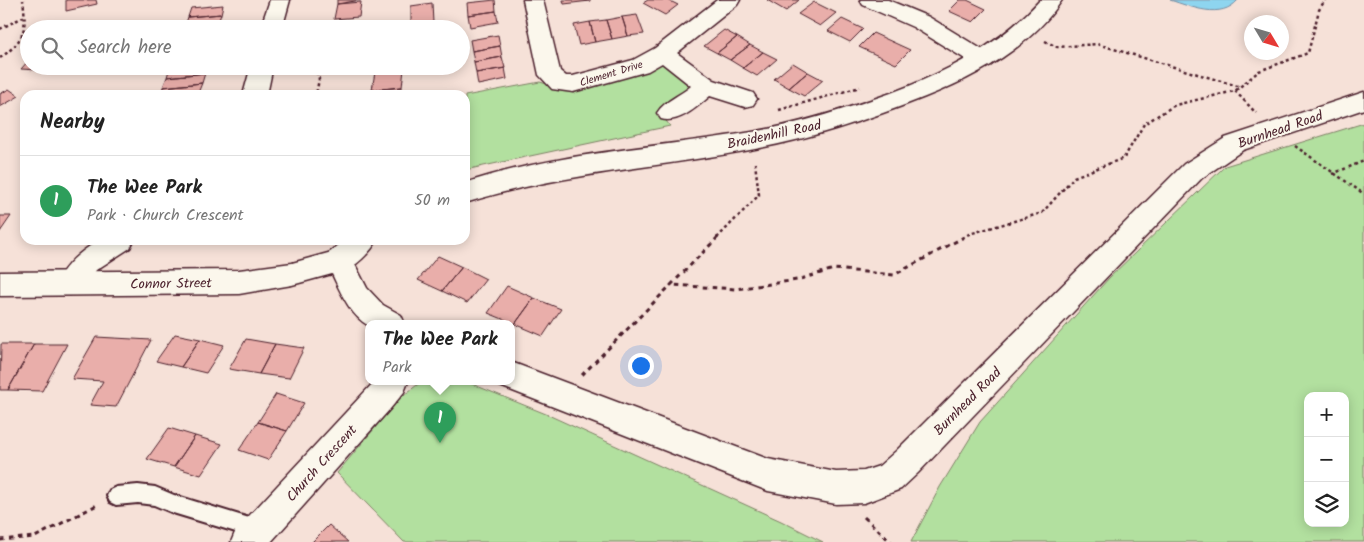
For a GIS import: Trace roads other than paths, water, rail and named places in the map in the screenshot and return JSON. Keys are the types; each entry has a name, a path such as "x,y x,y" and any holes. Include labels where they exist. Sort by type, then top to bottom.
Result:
{"street":[{"path":"274,20 280,0"},
{"name":"Clement Drive","path":"533,0 550,75 560,83 573,84 594,80 640,66 663,53 730,0"},
{"path":"870,0 921,22 983,60"},
{"name":"Braidenhill Road","path":"470,192 539,172 752,140 854,115 941,83 983,60 1025,30 1052,0"},
{"path":"663,53 706,86 745,99"},
{"path":"256,90 260,75"},
{"path":"669,113 688,101 706,86"},
{"name":"Burnhead Road","path":"515,378 768,475 836,488 864,487 889,478 1193,171 1234,144 1364,100"},
{"path":"70,283 86,262 113,245"},
{"path":"358,245 339,261 357,296 373,314 384,320"},
{"name":"Connor Street","path":"0,284 238,282 292,274 339,261"},
{"name":"Church Crescent","path":"254,536 390,385"}],"lane":[{"path":"116,496 155,496 254,536"}],"water":[{"path":"1170,0 1238,0 1231,6 1215,11"}],"place":[{"name":"The Wee Park","path":"440,443"}]}
